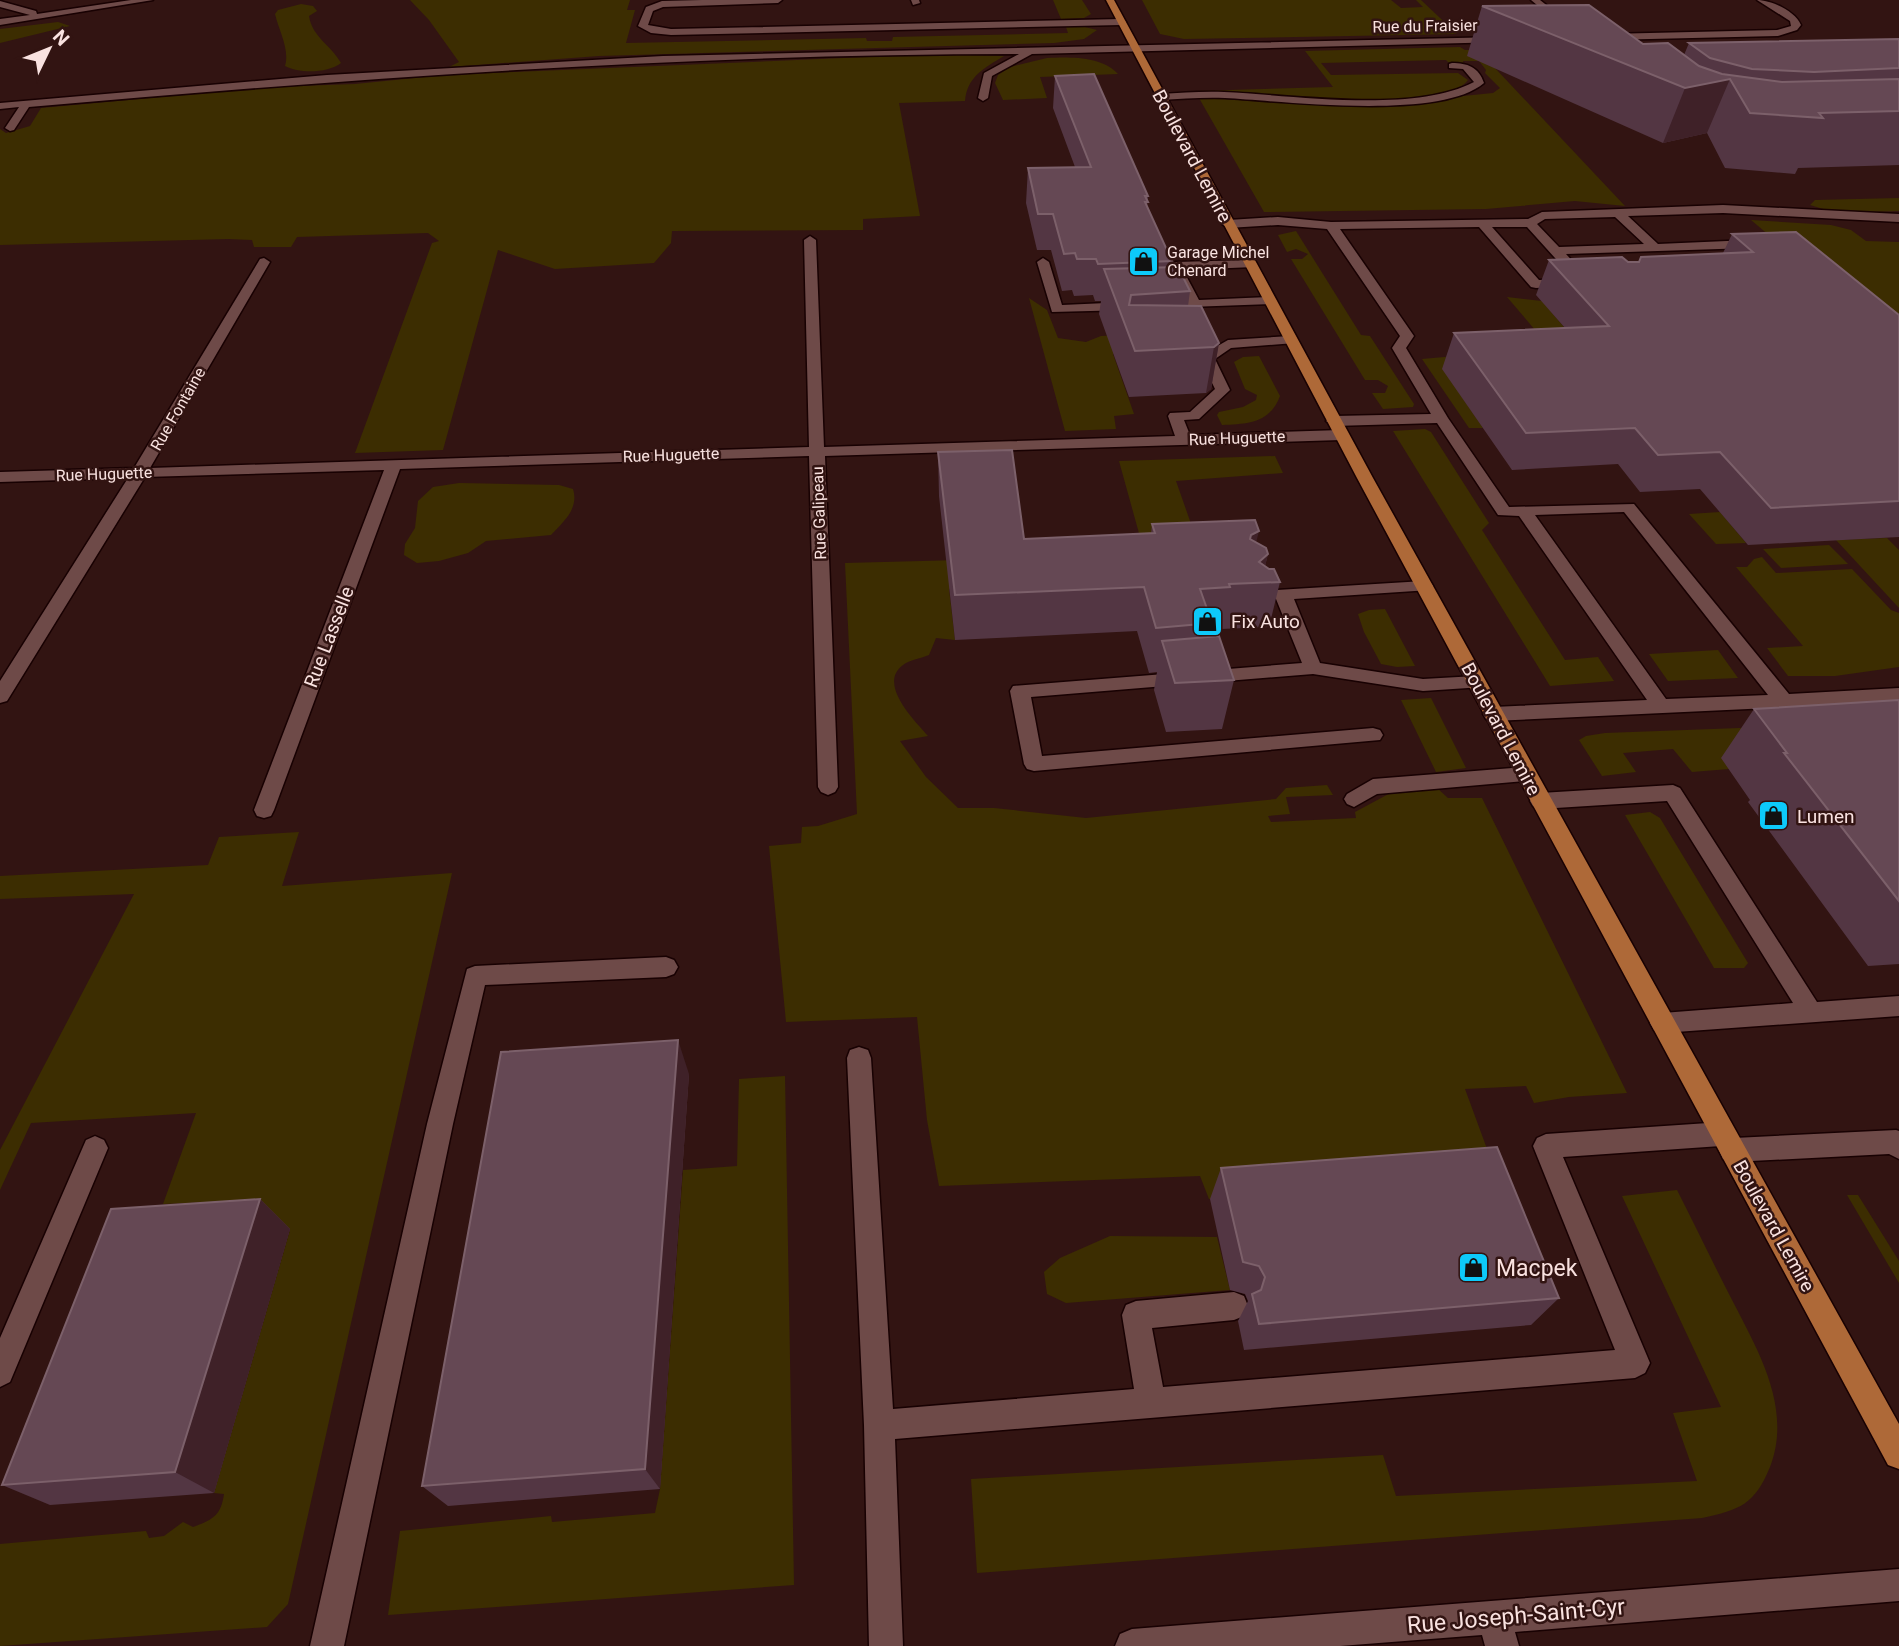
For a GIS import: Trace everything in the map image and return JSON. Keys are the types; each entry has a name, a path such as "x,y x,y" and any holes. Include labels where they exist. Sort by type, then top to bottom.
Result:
{"main road":[{"name":"Boulevard Lemire","path":"1110,0 1269,301 1525,774 1899,1454"}],"street":[{"path":"0,22 149,0"},
{"path":"778,0 662,4 649,9 643,26 654,31 671,32 1121,22"},
{"path":"1535,0 1571,29"},
{"path":"1595,37 1778,33 1794,28 1794,20 1761,0"},
{"path":"0,5 42,15"},
{"name":"Rue du Fraisier","path":"0,106 243,84 677,59 1517,39"},
{"path":"983,98 987,75 1033,51"},
{"path":"1160,97 1224,94 1355,101 1441,97 1472,89 1479,83 1471,66 1452,66"},
{"path":"10,128 26,103"},
{"path":"1228,224 1278,222 1331,226 1483,225 1530,223 1542,216 1723,209 1899,218"},
{"path":"1618,213 1655,248"},
{"path":"1483,225 1536,284 1584,282 1530,223"},
{"path":"1331,226 1407,336 1399,348 1441,418 1504,512 1628,507 1784,701"},
{"name":"Rue Galipeau","path":"810,240 828,787"},
{"path":"1556,251 1750,244"},
{"path":"1637,249 1656,266"},
{"path":"1580,251 1596,267"},
{"name":"Rue Fontaine","path":"0,696 140,473 264,262"},
{"path":"1043,262 1057,309 1147,306"},
{"path":"1250,264 1170,266 1188,304 1269,301"},
{"path":"1184,440 1175,416 1194,416 1223,390 1206,358 1228,344 1290,340"},
{"path":"1199,345 1218,350"},
{"name":"Rue Huguette","path":"0,477 1184,440 1441,418"},
{"name":"Rue Lasselle","path":"264,810 394,463"},
{"path":"1524,511 1661,706"},
{"path":"1313,668 1272,593 1424,586"},
{"path":"1373,735 1034,764 1020,691 1313,668 1423,685 1476,682"},
{"path":"1493,714 1899,695"},
{"path":"1354,799 1373,787 1525,774"},
{"path":"1541,802 1672,793 1811,1012"},
{"path":"327,1646 442,1113 475,976 666,967"},
{"path":"1661,1023 1899,1006"},
{"path":"859,1058 879,1425 886,1646"},
{"path":"879,1425 1635,1363 1546,1146 1727,1142 1898,1143"},
{"path":"0,1372 95,1148"},
{"path":"1151,1403 1136,1315 1234,1306"},
{"name":"Rue Joseph-Saint-Cyr","path":"1132,1646 1498,1631 1899,1586"}],"shaded area":[{"path":"410,0 630,0 627,10 635,10 626,43 866,38 867,41 892,41 893,37 1068,33 1066,27 1097,30 1084,39 1054,43 599,56 449,67 459,62 429,20"},
{"path":"1053,0 1082,0 1091,14 1084,18 1061,19"},
{"path":"1142,0 1391,0 1401,8 1423,7 1416,0 1421,0 1457,34 1184,39 1160,34"},
{"path":"301,4 313,6 317,11 309,16 314,30 341,63 329,69 314,71 285,66 285,47 275,14 278,10"},
{"path":"58,22 70,26 0,43 0,29"},
{"path":"1460,47 1465,50 1478,50 1625,206 1575,201 1486,209 1264,212 1199,98 1327,102 1423,100 1493,93 1500,88 1485,73 1486,70 1479,61 1463,61 1464,65 1450,64 1446,60 1321,63 1331,75 1458,73 1468,80 1451,91 1422,97 1296,98 1195,91 1333,87 1305,51"},
{"path":"938,54 1004,56 973,79 965,101 899,103 920,216 863,219 863,230 672,231 671,243 654,263 555,269 498,250 443,450 355,453 432,243 439,241 428,233 297,237 291,247 254,247 252,240 228,239 0,245 0,129 6,133 30,126 41,108 271,87 355,84 445,75"},
{"path":"1047,58 1094,61 1118,74 1040,77 1047,98 1003,100 995,83 998,75 1010,67"},
{"path":"1899,198 1899,211 1836,213 1810,205 1815,200"},
{"path":"1751,220 1831,225 1851,230 1866,241 1899,242 1899,368 1823,281"},
{"path":"1296,231 1361,335 1370,336 1414,404 1413,407 1383,409 1372,393 1385,393 1388,386 1378,380 1365,380 1291,259 1302,259 1308,254 1296,249 1287,252 1278,235"},
{"path":"1507,297 1542,301 1579,345 1547,344"},
{"path":"1029,298 1047,310 1058,338 1086,342 1101,336 1185,332 1113,354 1134,414 1114,416 1116,429 1065,431"},
{"path":"1467,355 1443,369 1483,428 1469,428 1422,359"},
{"path":"1259,356 1280,396 1276,405 1257,420 1222,425 1217,415 1219,412 1243,407 1256,400 1257,395 1245,389 1234,362 1243,357"},
{"path":"1425,429 1431,432 1489,523 1482,530 1565,660 1598,657 1614,681 1550,686 1393,431"},
{"path":"1275,456 1283,473 1176,481 1196,538 1238,542 1245,565 1146,569 1152,592 1143,592 1141,587 1133,588 1130,579 1078,581 1080,593 1029,596 1027,585 949,589 955,640 936,638 929,655 903,665 896,673 894,682 901,702 928,736 900,741 926,777 958,808 994,808 1086,818 1276,799 1286,788 1327,785 1333,795 1286,797 1290,814 1268,816 1271,822 1356,818 1355,812 1396,790 1437,788 1448,798 1482,798 1627,1093 1569,1097 1534,1103 1526,1086 1465,1089 1497,1176 1209,1199 1200,1176 939,1186 927,1120 917,1017 786,1022 769,846 801,843 802,827 818,826 857,814 845,563 1145,555 1119,461"},
{"path":"459,483 559,485 573,489 574,503 569,514 551,535 486,541 468,553 439,561 417,563 404,555 405,544 415,528 418,501 433,487"},
{"path":"1720,512 1746,543 1716,544 1689,514"},
{"path":"1887,538 1899,550 1899,608 1836,540"},
{"path":"1829,545 1848,564 1781,568 1763,549"},
{"path":"1762,557 1776,573 1852,569 1891,610 1899,613 1899,667 1835,676 1788,676 1767,648 1803,646 1736,567 1747,567 1754,559"},
{"path":"1385,609 1415,666 1381,664 1364,632 1358,614"},
{"path":"1718,650 1738,678 1668,681 1649,654"},
{"path":"1431,698 1466,768 1436,772 1401,700"},
{"path":"1899,722 1729,769 1692,772 1673,749 1623,753 1636,772 1602,776 1579,740 1605,733"},
{"path":"1650,812 1660,818 1748,963 1744,968 1714,968 1625,815"},
{"path":"299,832 282,886 452,873 288,1604 267,1627 0,1646 0,1544 146,1531 149,1538 164,1536 183,1522 193,1527 218,1512 224,1494 214,1493 290,1230 197,1235 209,1202 163,1204 196,1113 31,1123 0,1190 0,1150 134,894 0,899 0,876 208,865 219,837"},
{"path":"785,1076 794,1585 388,1615 400,1531 551,1516 552,1522 655,1513 660,1489 683,1170 737,1166 739,1079"},
{"path":"1677,1190 1761,1358 1775,1401 1776,1445 1770,1467 1752,1497 1736,1508 1702,1518 977,1573 971,1479 1383,1455 1396,1496 1697,1481 1673,1413 1721,1407 1622,1196"},
{"path":"1847,1195 1858,1195 1899,1261 1899,1283"},
{"path":"1110,1236 1217,1237 1230,1290 1066,1303 1047,1294 1044,1272 1060,1258"}],"building":[{"path":"1589,5 1643,44 1668,43 1699,66 1722,74 1782,82 1899,79 1899,111 1819,113 1823,118 1750,113 1730,79 1685,88 1482,6"},
{"path":"1899,39 1899,68 1814,72 1752,69 1710,58 1689,43"},
{"path":"1094,74 1148,196 1145,196 1148,202 1145,202 1172,261 1098,264 1096,259 1077,259 1075,253 1064,254 1053,214 1038,214 1028,168 1091,167 1055,76"},
{"path":"1796,232 1899,315 1899,501 1771,508 1720,452 1658,455 1635,428 1526,433 1454,333 1609,326 1549,260 1622,257 1628,262 1639,262 1641,257 1753,252 1732,234"},
{"path":"1178,267 1190,291 1131,295 1129,305 1201,306 1219,343 1214,347 1135,351 1104,269"},
{"path":"1012,450 1024,539 1155,533 1152,524 1255,520 1259,531 1251,535 1250,539 1266,548 1268,554 1259,562 1269,569 1274,569 1280,582 1229,584 1230,587 1200,589 1212,623 1156,628 1144,587 955,595 938,452"},
{"path":"1219,636 1234,680 1175,683 1162,641"},
{"path":"1899,700 1899,901 1784,753 1787,753 1754,709"},
{"path":"678,1040 645,1469 422,1486 501,1052"},
{"path":"1497,1147 1559,1298 1259,1324 1252,1294 1261,1290 1265,1277 1259,1266 1243,1262 1221,1168"},
{"path":"260,1199 175,1472 2,1485 111,1209"}],"place":[{"name":"Garage Michel Chenard","path":"1144,261"},
{"name":"Fix Auto","path":"1208,621"},
{"name":"Lumen","path":"1774,816"},
{"name":"Macpek","path":"1473,1268"}]}
